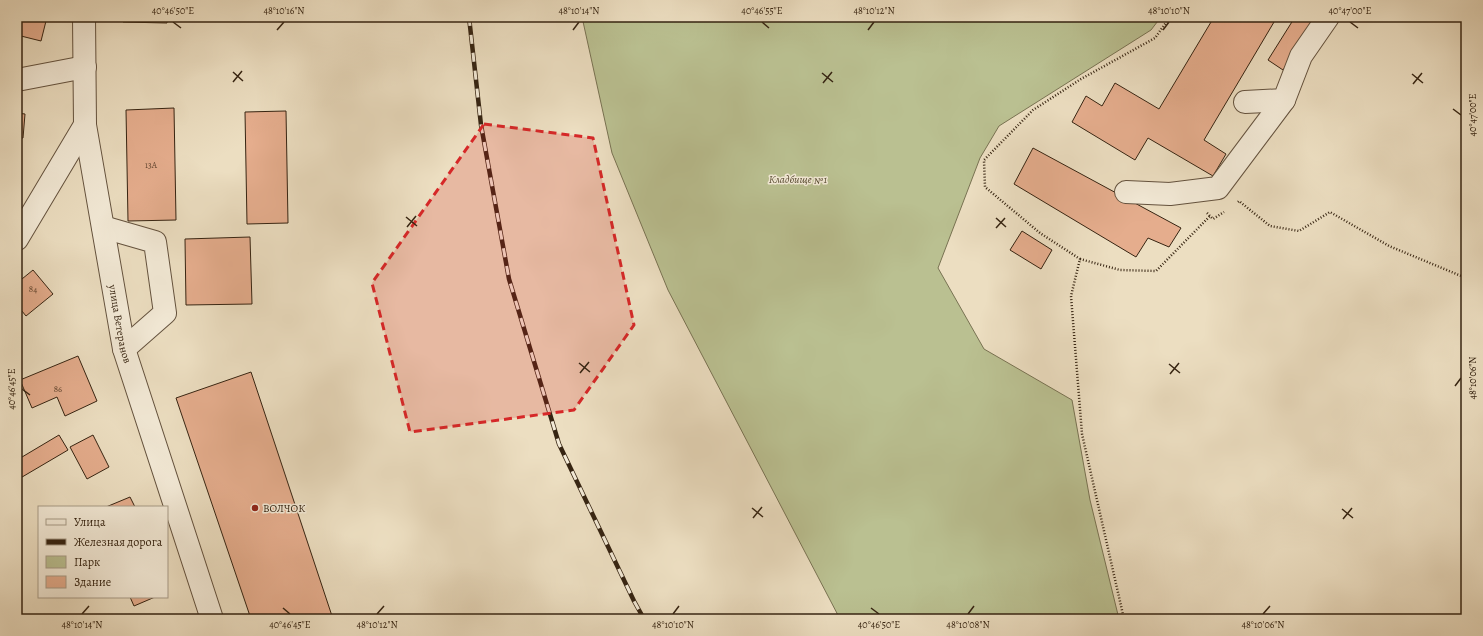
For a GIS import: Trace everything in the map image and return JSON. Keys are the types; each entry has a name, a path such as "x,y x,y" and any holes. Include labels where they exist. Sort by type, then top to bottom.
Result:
{"street":[{"name":"улица Ветеранов","path":"84,17 85,125 124,349 212,619"},
{"path":"1126,192 1170,194 1218,188 1284,100 1301,56 1328,17"},
{"path":"17,80 85,68"},
{"path":"1245,102 1284,100"},
{"path":"17,239 85,125"},
{"path":"103,227 156,242 165,313 124,349"}],"path":[{"path":"1170,17 1155,38 1081,79 1033,110 984,160 985,187 1040,233 1080,259 1120,270 1156,271 1210,216"},
{"path":"1185,193 1213,219 1226,210"},
{"path":"1233,206 1239,202 1270,226 1298,231 1330,212 1389,246 1466,278"},
{"path":"1080,259 1071,296 1082,434 1124,619"}],"highlighted area":[{"path":"484,124 593,138 634,325 574,410 410,432 372,283"}],"green space":[{"name":"Кладбище №1","path":"582,17 1161,17 1151,30 999,126 980,158 938,268 984,349 1072,400 1090,500 1119,619 840,619 668,290 612,153"}],"building":[{"path":"17,17 47,17 41,41 17,35"},
{"path":"124,17 167,17 167,23 123,22"},
{"path":"1214,17 1277,17 1204,140 1226,154 1213,176 1148,138 1135,160 1072,122 1086,96 1102,106 1115,83 1159,109"},
{"path":"1295,17 1319,17 1283,70 1268,60"},
{"path":"174,108 176,220 128,221 126,110"},
{"path":"286,111 288,223 247,224 245,112"},
{"path":"17,113 25,114 23,138 17,138"},
{"path":"1033,148 1181,228 1169,247 1148,238 1136,257 1014,184"},
{"path":"1022,231 1052,250 1041,269 1010,250"},
{"path":"250,237 252,304 186,305 185,239"},
{"path":"33,270 53,294 26,316 17,305 17,283"},
{"path":"78,356 97,401 65,416 57,397 32,408 20,380"},
{"name":"ВОЛЧОК","path":"251,372 333,619 251,619 176,398"},
{"path":"59,435 68,450 17,480 17,460"},
{"path":"93,435 109,467 87,479 70,447"},
{"path":"130,497 134,506 108,506"},
{"path":"130,598 153,598 134,606"}],"railway":[{"path":"469,17 481,125 509,279 559,444 644,619"}],"place":[{"name":"ВОЛЧОК","path":"255,508"}]}
